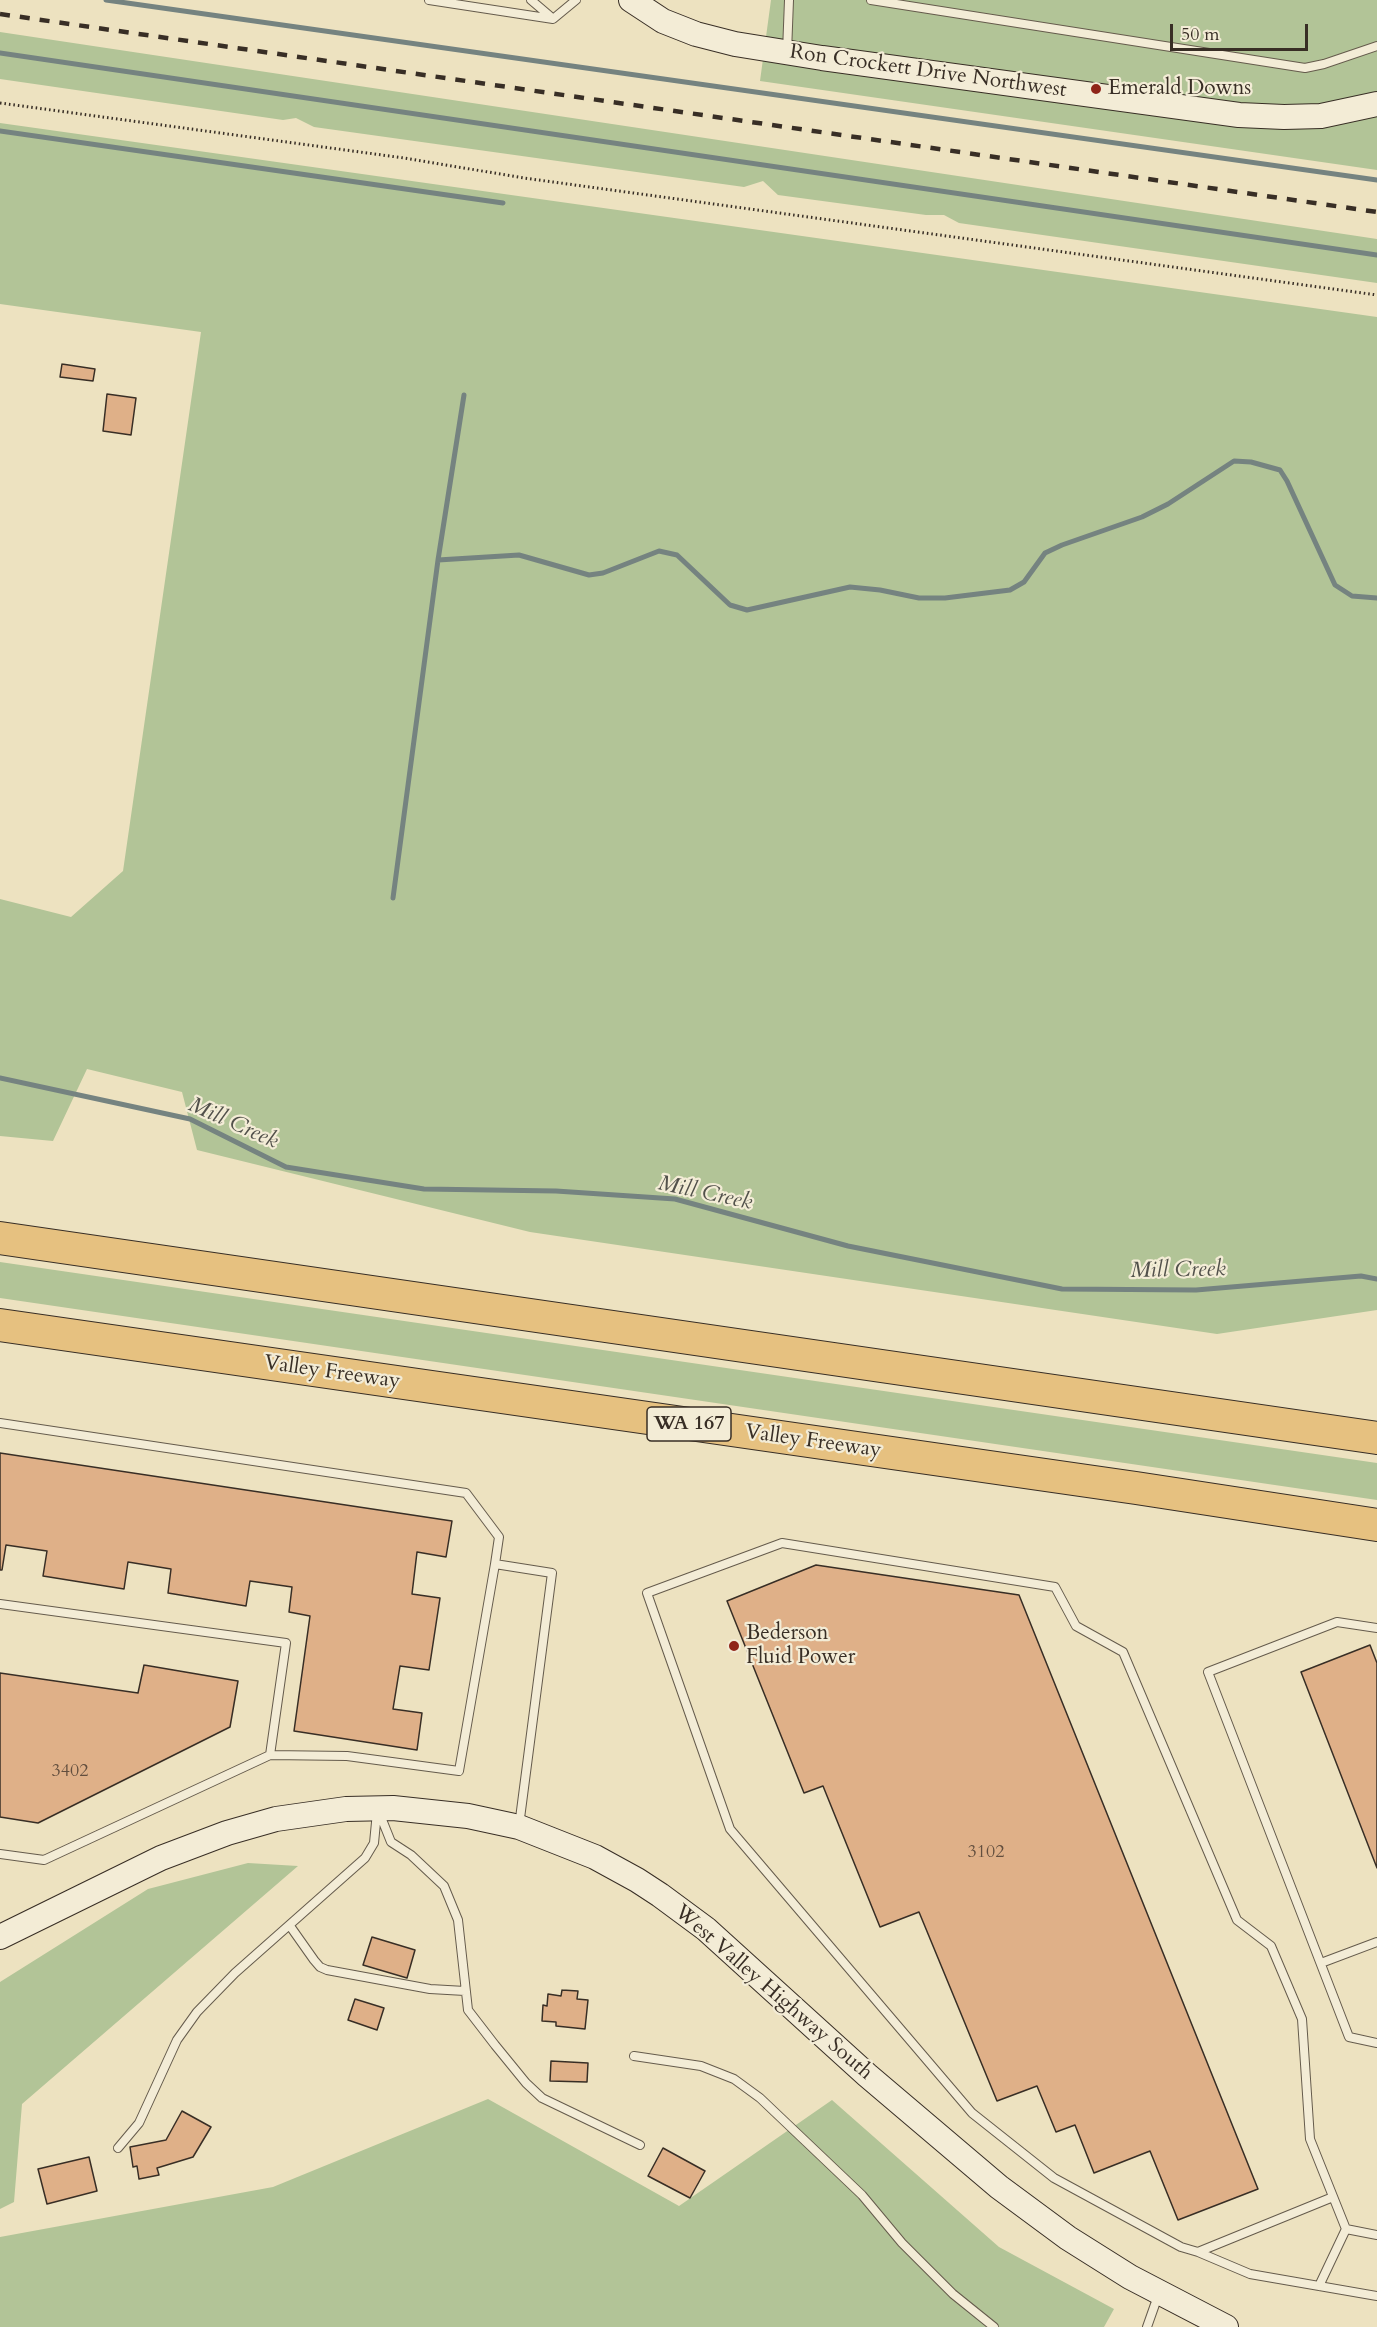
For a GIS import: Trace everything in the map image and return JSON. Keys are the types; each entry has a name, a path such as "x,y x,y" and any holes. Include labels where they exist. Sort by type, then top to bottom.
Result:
{"highway":[{"path":"0,1238 1377,1438"},
{"name":"Valley Freeway","path":"0,1325 1124,1486 1377,1525"}],"main road":[{"name":"Ron Crockett Drive Northwest","path":"631,0 663,21 696,34 787,52 1239,115 1321,116 1377,104"},
{"name":"West Valley Highway South","path":"0,1937 161,1858 226,1833 298,1816 346,1809 418,1810 468,1815 519,1827 595,1857 638,1880 660,1895 706,1929 867,2075 999,2187 1068,2238 1160,2293 1226,2327"}],"lane":[{"path":"429,0 553,19 576,0"},
{"path":"531,0 553,19"},
{"path":"787,52 789,0"},
{"path":"870,0 1305,68 1377,46"},
{"path":"0,1423 466,1493 499,1537 459,1771 347,1756 270,1755 44,1860 0,1854"},
{"path":"1319,2286 1346,2229 1310,2139 1302,2019 1271,1946 1237,1920 1123,1652 1076,1626 1055,1587 782,1544 647,1593 730,1829 972,2112 1054,2178 1181,2247 1250,2274 1319,2286 1377,2296"},
{"path":"495,1564 552,1573 519,1827"},
{"path":"0,1604 286,1643 270,1755"},
{"path":"1377,1629 1337,1622 1208,1672 1349,2037 1377,2043"},
{"path":"118,2148 139,2123 177,2040 197,2012 235,1973 365,1858 374,1843 377,1808"},
{"path":"377,1808 391,1842 411,1855 444,1886 458,1920 468,2010 526,2083 542,2098 640,2145"},
{"path":"290,1926 314,1960 327,1970 430,1989 465,1991"},
{"path":"1321,1963 1377,1942"},
{"path":"634,2056 701,2066 734,2079 760,2098 862,2195 902,2244 953,2295 994,2327"},
{"path":"1198,2252 1333,2197"},
{"path":"1346,2229 1377,2235"},
{"path":"1147,2327 1160,2293"}],"path":[{"path":"0,103 404,158 524,178 1377,295"}],"green space":[{"name":"Emerald Downs","path":"771,0 1377,0 1377,170 760,81"},
{"path":"0,32 1377,239 1377,283 959,223 944,215 926,215 778,195 763,181 744,187 314,127 296,118 283,120 0,79"},
{"path":"0,123 1377,317 1377,1310 1217,1334 530,1232 197,1150 182,1092 87,1069 53,1141 0,1136 0,899 71,917 123,871 201,332 0,304"},
{"path":"0,1262 1377,1463 1377,1500 0,1298"},
{"path":"248,1863 298,1866 22,2104 14,2202 0,2209 0,1982 148,1889"},
{"path":"488,2099 679,2206 832,2100 999,2247 1114,2309 1104,2327 0,2327 0,2237 273,2187"}],"building":[{"path":"62,364 95,369 93,381 60,377"},
{"path":"107,394 136,398 131,435 103,431"},
{"path":"0,1453 452,1521 446,1557 417,1552 412,1594 440,1598 429,1670 400,1666 393,1709 422,1713 417,1750 294,1731 310,1616 289,1612 292,1587 250,1581 246,1606 168,1593 171,1569 128,1562 124,1589 43,1576 47,1551 6,1545 2,1570 0,1570"},
{"path":"816,1565 1019,1595 1258,2189 1178,2220 1150,2151 1094,2173 1075,2125 1056,2132 1037,2086 997,2101 919,1912 880,1927 823,1786 804,1793 727,1601"},
{"path":"1370,1645 1377,1663 1377,1868 1301,1672"},
{"path":"144,1665 238,1681 230,1727 38,1823 0,1817 0,1673 138,1693"},
{"path":"372,1937 415,1950 407,1978 363,1965"},
{"path":"562,1990 578,1991 577,1999 588,2000 585,2029 556,2026 556,2022 542,2021 543,2005 547,2006 548,1994 561,1996"},
{"path":"355,1999 384,2008 377,2030 348,2020"},
{"path":"551,2061 588,2063 587,2082 550,2081"},
{"path":"182,2111 211,2127 193,2157 157,2168 159,2175 139,2179 137,2166 133,2167 130,2147 166,2140"},
{"path":"663,2148 705,2171 690,2198 648,2176"},
{"path":"89,2157 97,2191 47,2204 38,2169"}],"waterway":[{"path":"106,0 1377,180"},
{"path":"0,53 1377,255"},
{"path":"0,131 503,203"},
{"path":"393,898 438,560 464,395"},
{"path":"438,560 519,555 589,575 603,573 659,551 677,555 730,605 747,610 850,587 919,598 945,598 1010,590 1024,582 1045,553 1142,517 1168,504 1234,461 1251,462 1280,470 1335,585 1352,596 1377,598"},
{"name":"Mill Creek","path":"0,1078 190,1119 286,1167 424,1189 556,1191 675,1199 848,1246 1062,1289 1196,1290 1361,1276 1377,1279"}],"railway":[{"path":"0,14 1377,212"}],"place":[{"name":"Emerald Downs","path":"1096,89"},
{"name":"Bederson Fluid Power","path":"734,1646"}]}
